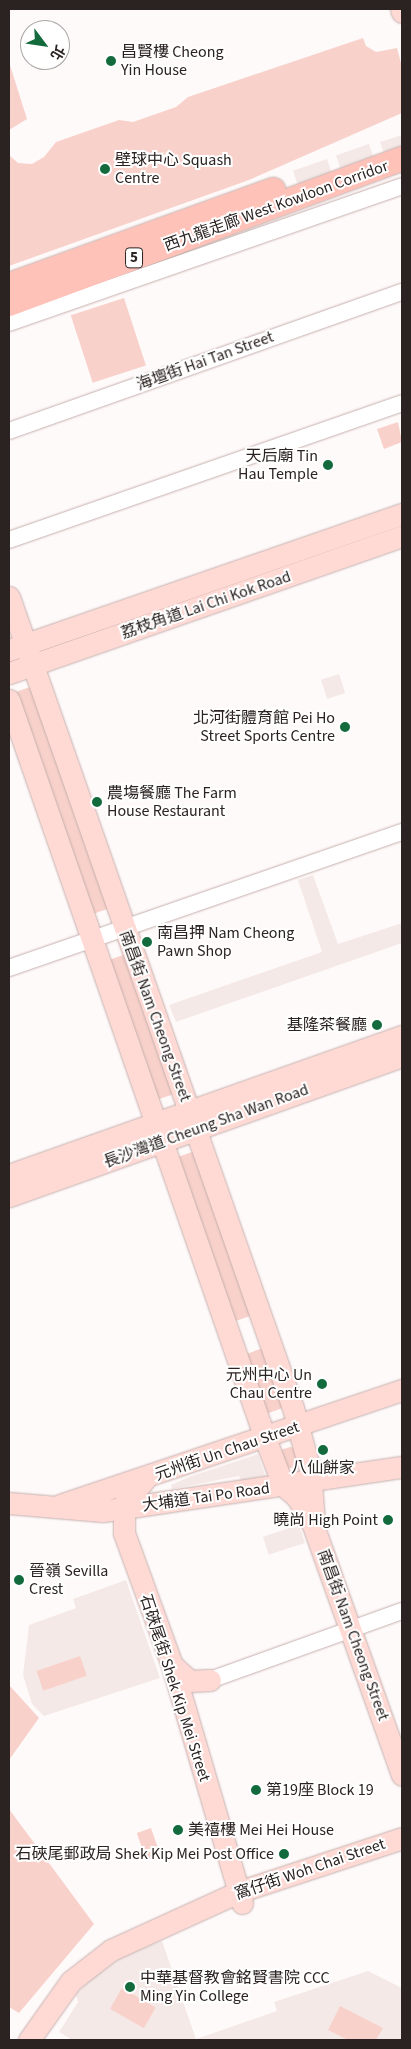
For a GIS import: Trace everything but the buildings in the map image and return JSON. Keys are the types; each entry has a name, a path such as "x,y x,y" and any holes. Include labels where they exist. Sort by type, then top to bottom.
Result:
{"highway":[{"name":"西九龍走廊 West Kowloon Corridor","path":"9,285 402,142"},
{"name":"西九龍走廊 West Kowloon Corridor","path":"9,304 259,213 402,158"},
{"path":"259,213 402,175"}],"main road":[{"name":"荔枝角道 Lai Chi Kok Road","path":"17,648 402,514"},
{"name":"荔枝角道 Lai Chi Kok Road","path":"9,673 34,666 402,536"},
{"name":"南昌街 Nam Cheong Street","path":"9,597 17,648 34,666 298,1427 301,1489 402,1775"},
{"name":"南昌街 Nam Cheong Street","path":"9,700 264,1438 301,1489"},
{"name":"長沙灣道 Cheung Sha Wan Road","path":"9,1196 161,1142 192,1121 402,1036"},
{"name":"長沙灣道 Cheung Sha Wan Road","path":"9,1175 155,1122 192,1121 402,1056"},
{"name":"元州街 Un Chau Street","path":"50,1508 145,1479 402,1390"},
{"name":"大埔道 Tai Po Road","path":"301,1489 402,1467"},
{"path":"123,1515 131,1492 145,1479"},
{"name":"大埔道 Tai Po Road","path":"9,1516 84,1522 301,1489 402,1481"},
{"name":"大埔道 Tai Po Road","path":"9,1503 123,1515"},
{"name":"石硤尾街 Shek Kip Mei Street","path":"123,1515 127,1544 172,1665 240,1898"},
{"path":"172,1665 190,1681 210,1680"},
{"name":"窩仔街 Woh Chai Street","path":"240,1898 402,1838"},
{"name":"窩仔街 Woh Chai Street","path":"29,2040 71,1981 111,1950 218,1904 402,1851"}],"street":[{"path":"9,323 402,186"},
{"name":"海壇街 Hai Tan Street","path":"9,431 402,292"},
{"path":"9,540 402,403"},
{"path":"9,968 402,832"},
{"path":"210,1680 402,1611"}],"shaded area":[{"path":"363,38 366,46 376,52 397,48 402,67 402,113 249,180 9,266 9,155 18,163 32,164 44,157 56,142 119,120 133,122 176,107 188,97"},
{"path":"9,62 27,119 9,130"},
{"path":"402,135 402,173 392,176 380,142"},
{"path":"369,144 380,176 347,188 336,155"},
{"path":"327,159 338,191 304,203 293,171"},
{"path":"124,298 146,366 93,383 71,315"},
{"path":"398,422 402,442 384,449 377,429"},
{"path":"339,674 345,693 327,699 321,680"},
{"path":"33,686 110,908 91,915 14,693"},
{"path":"313,875 338,944 402,923 402,943 176,1022 169,1005 322,952 298,880"},
{"path":"126,954 174,1094 156,1100 108,960"},
{"path":"195,1151 252,1316 233,1322 176,1158"},
{"path":"263,1348 285,1407 267,1414 245,1354"},
{"path":"290,1447 295,1448 301,1466 286,1469 280,1450"},
{"path":"258,1454 266,1478 242,1483 239,1476 172,1489 171,1485 189,1477"},
{"path":"299,1525 305,1543 269,1555 263,1537"},
{"path":"126,1580 160,1678 44,1716 32,1704 23,1675 29,1625 76,1608 73,1599"},
{"path":"80,1656 87,1676 43,1691 37,1671"},
{"path":"9,1685 39,1718 9,1760"},
{"path":"9,1809 94,1924 19,2013 9,2007"},
{"path":"151,1828 160,1854 146,1859 137,1833"},
{"path":"162,1941 196,2039 277,2011 274,2002 368,1971 402,1988 402,2040 72,2040 59,2032 78,2002 76,1994 90,1980 125,1955"},
{"path":"122,1988 156,2008 144,2028 110,2009"},
{"path":"340,2006 383,2028 376,2040 348,2040 328,2030"}],"place":[{"name":"昌賢樓 Cheong Yin House","path":"111,61"},
{"name":"壁球中心 Squash Centre","path":"105,169"},
{"name":"天后廟 Tin Hau Temple","path":"328,465"},
{"name":"北河街體育館 Pei Ho Street Sports Centre","path":"345,727"},
{"name":"農塲餐廳 The Farm House Restaurant","path":"97,802"},
{"name":"南昌押 Nam Cheong Pawn Shop","path":"147,942"},
{"name":"基隆茶餐廳","path":"377,1025"},
{"name":"元州中心 Un Chau Centre","path":"322,1384"},
{"name":"八仙餅家","path":"323,1450"},
{"name":"曉尚 High Point","path":"388,1520"},
{"name":"晉嶺 Sevilla Crest","path":"19,1580"},
{"name":"第19座 Block 19","path":"256,1790"},
{"name":"美禧樓 Mei Hei House","path":"178,1830"},
{"name":"石硤尾郵政局 Shek Kip Mei Post Office","path":"284,1854"},
{"name":"中華基督教會銘賢書院 CCC Ming Yin College","path":"130,1987"}]}
